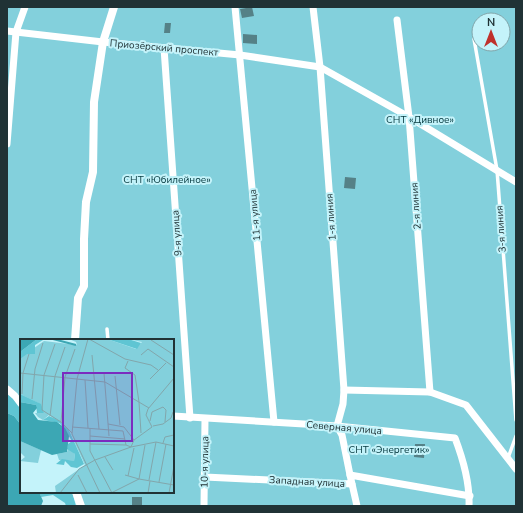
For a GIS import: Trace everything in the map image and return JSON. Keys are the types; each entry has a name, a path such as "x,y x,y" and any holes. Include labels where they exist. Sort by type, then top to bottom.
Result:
{"street":[{"path":"7,144 16,32 25,7"},
{"path":"75,339 78,298 84,286 86,202 93,172 94,102 103,42 114,7"},
{"name":"11-я улица","path":"235,7 274,422"},
{"name":"1-я линия","path":"313,7 320,67 344,390 343,404 337,426"},
{"name":"2-я линия","path":"397,20 409,117 430,392"},
{"name":"Приозёрский проспект","path":"7,31 240,56 320,67"},
{"name":"9-я улица","path":"164,48 190,418"},
{"path":"320,67 409,117 516,182"},
{"path":"7,389 20,403"},
{"path":"344,390 430,392 466,405 516,469"},
{"name":"Северная улица","path":"174,416 337,426 455,438 461,455 470,496"},
{"name":"10-я улица","path":"204,506 205,419"},
{"path":"337,426 342,434 350,475"},
{"name":"Западная улица","path":"204,477 352,484 350,475 470,496"},
{"path":"352,484 357,506"},
{"path":"76,493 81,506"},
{"path":"470,496 470,506"}],"lane":[{"name":"3-я линия","path":"476,52 496,170 516,420"},
{"path":"107,329 108,339"},
{"path":"508,458 516,436"}],"green space":[{"path":"7,7 312,7 347,387 313,7 516,7 516,506 81,506 77,493 174,493 174,339 20,339 20,403 7,389"}],"shaded area":[{"path":"7,389 20,403 20,424 14,416 7,413"},
{"path":"7,413 14,416 20,424 20,493 39,493 43,501 41,506 7,506"},
{"path":"39,493 72,493 76,506 66,506 65,503 53,495 41,497"}],"building":[{"path":"252,7 254,16 242,18 240,9"},
{"path":"165,23 171,23 170,33 164,33"},
{"path":"243,34 257,35 257,44 243,43"},
{"path":"345,177 356,178 355,189 344,188"},
{"path":"415,444 425,444 424,458 414,457"},
{"path":"132,497 142,497 142,506 132,506"}],"park label":[{"name":"СНТ «Дивное»","path":"420,120"},
{"name":"СНТ «Юбилейное»","path":"167,180"},
{"name":"СНТ «Энергетик»","path":"389,450"}]}
